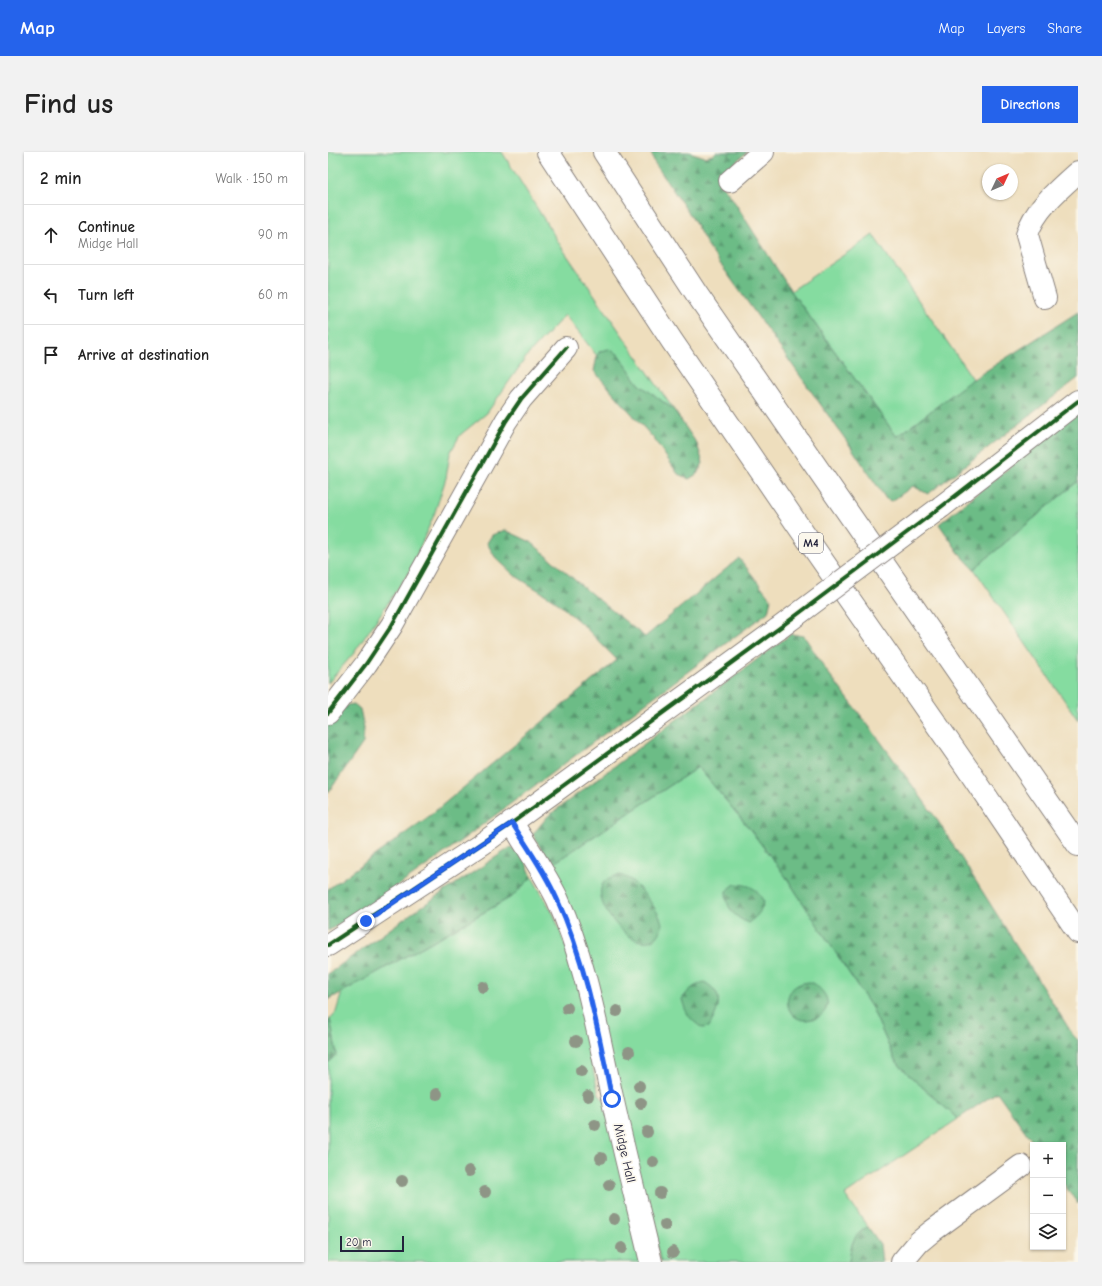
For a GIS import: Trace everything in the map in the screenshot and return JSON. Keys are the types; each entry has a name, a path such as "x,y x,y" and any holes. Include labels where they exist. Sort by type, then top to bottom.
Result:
{"main road":[{"name":"M4","path":"548,152 672,341 799,527 967,768 1078,932"},
{"path":"604,152 705,306 1078,845"},
{"path":"730,181 763,152"},
{"path":"1045,298 1027,235 1030,225 1040,210 1078,172"},
{"path":"328,713 366,664 392,624 506,421 521,399 566,348"},
{"path":"328,945 512,823 778,629 1078,401"},
{"name":"Midge Hall","path":"512,823 542,871 556,898 570,930 581,964 651,1262"},
{"path":"902,1262 919,1242 931,1232 1021,1166"}],"green space":[{"path":"328,152 502,152 562,248 674,410 639,384 618,354 600,351 597,356 565,315 527,356 487,413 460,435 450,453 446,478 434,515 409,572 354,653 328,683"},
{"path":"651,152 689,152 705,157 713,155 716,152 747,152 725,171 718,180 732,198 791,291 897,437 967,383 1078,312 1078,378 928,494 913,486 892,501 886,499 853,450 709,248 694,221 654,162"},
{"path":"873,235 973,379 897,437 791,291"},
{"path":"609,349 618,354 639,384 674,410 697,444 703,463 697,474 689,479 678,474 654,439 594,371 597,356 600,351"},
{"path":"1078,412 1078,481 974,569 959,553 939,524"},
{"path":"1078,481 1078,720 974,569"},
{"path":"505,530 531,542 583,587 645,637 739,558 771,599 768,612 439,857 375,902 328,931 328,889 428,817 617,660 584,626 554,600 514,575 495,557 487,543 492,535"},
{"path":"791,634 804,636 826,670 936,818 1073,1035 1078,1040 1078,1204 1066,1187 1066,1142 1033,1142 997,1092 958,1119 910,1076 895,1060 872,1008 786,877 749,828 698,767 551,865 533,834 548,816"},
{"path":"354,704 360,709 364,728 363,743 328,793 328,725 347,705"},
{"path":"698,767 749,828 786,877 872,1008 895,1060 910,1076 958,1119 845,1195 868,1227 855,1237 849,1262 661,1262 551,865"},
{"path":"511,847 523,856 532,877 513,896 328,1000 328,974 412,913"},
{"path":"621,875 636,884 659,915 662,927 657,937 649,941 640,941 625,933 604,908 601,898 601,890 604,882 614,876"},
{"path":"532,877 554,915 570,958 595,1043 589,1053 599,1095 608,1103 644,1262 328,1262 328,1063 337,1055 330,1019 336,1012 342,992 513,896"},
{"path":"735,884 750,886 756,890 764,902 760,912 748,923 731,911 727,902 726,891"},
{"path":"810,982 823,992 826,997 827,1006 825,1011 818,1017 803,1020 795,1017 790,1011 788,997 792,990 799,984"},
{"path":"706,983 716,993 718,1003 715,1015 709,1027 702,1028 689,1016 682,999 692,988"},
{"path":"330,1019 337,1055 328,1063 328,1021"},
{"path":"868,1227 880,1244 882,1262 849,1262 855,1237"}],"cycle path":[{"path":"328,713 366,664 392,625 506,421 521,399 566,348"},
{"path":"328,945 512,823 778,629 941,507 1078,401"}],"route":[{"path":"366,921 512,823 542,871 570,930 581,964 595,1019 612,1099"}]}
